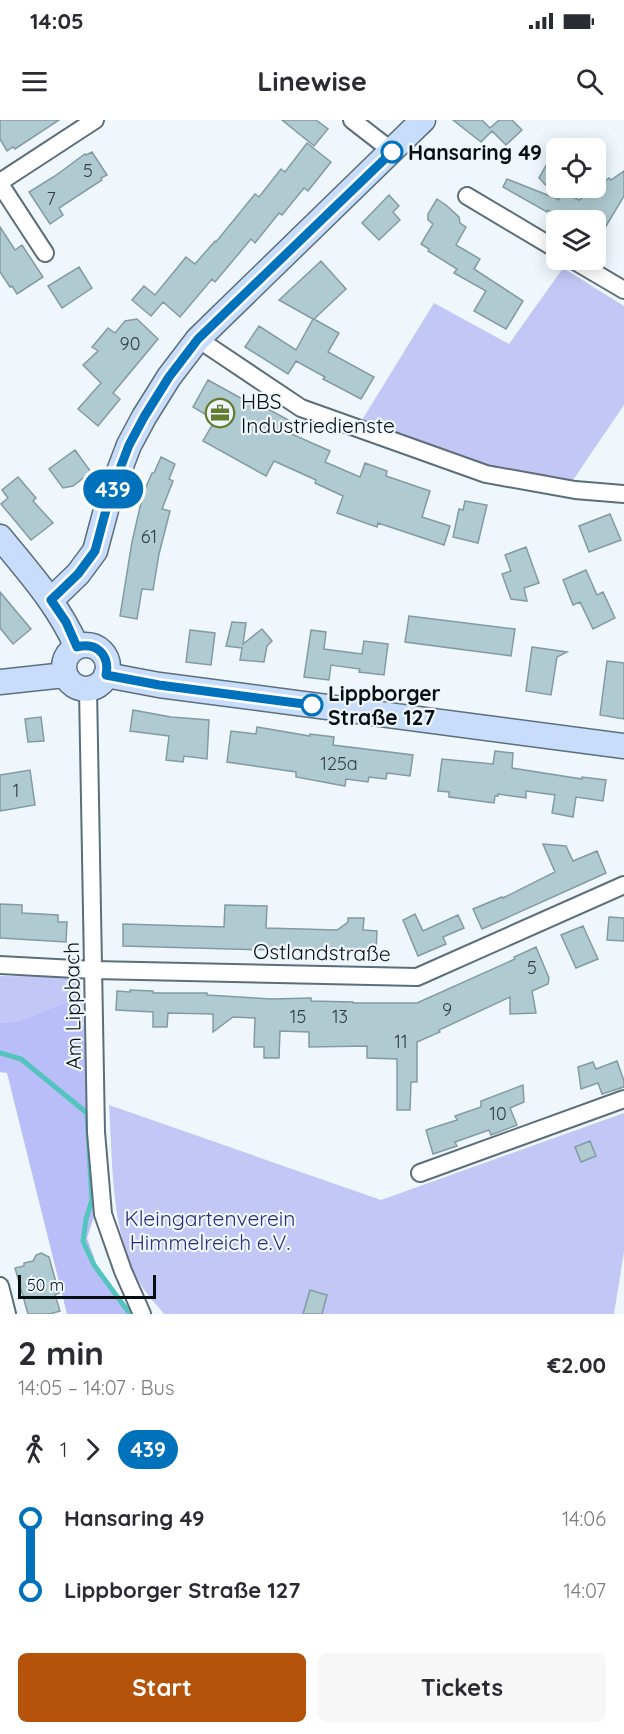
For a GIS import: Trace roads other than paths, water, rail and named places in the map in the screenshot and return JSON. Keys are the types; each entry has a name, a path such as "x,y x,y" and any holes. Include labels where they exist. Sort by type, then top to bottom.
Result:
{"street":[{"path":"45,253 0,183 95,120"},
{"path":"352,120 392,152"},
{"path":"51,600 78,574 95,551 110,495 129,445 169,377 198,339 423,120"},
{"path":"467,196 546,243"},
{"path":"590,270 624,290"},
{"path":"198,339 301,408 486,474 575,490 624,494"},
{"path":"0,537 51,600 66,622 77,647"},
{"path":"97,682 106,660 103,654 98,649 84,645 77,647 68,656 64,668 65,675 74,686 81,688 97,682 159,685 624,746"},
{"path":"0,682 65,675"},
{"name":"Am Lippbach","path":"97,682 94,970 96,1132 103,1214 123,1271 142,1314"},
{"name":"Ostlandstraße","path":"0,965 94,970 417,977 624,885"},
{"path":"420,1173 624,1099"},
{"path":"0,1286 7,1314"}],"waterway":[{"path":"0,1053 21,1059 87,1113 92,1200 83,1241 94,1265 130,1314"}],"place":[{"name":"Hansaring 49","path":"392,152"},
{"name":"HBS Industriedienste","path":"220,413"},
{"name":"Lippborger Straße 127","path":"312,705"}],"park label":[{"name":"Kleingartenverein Himmelreich e.V.","path":"210,1230"}]}
